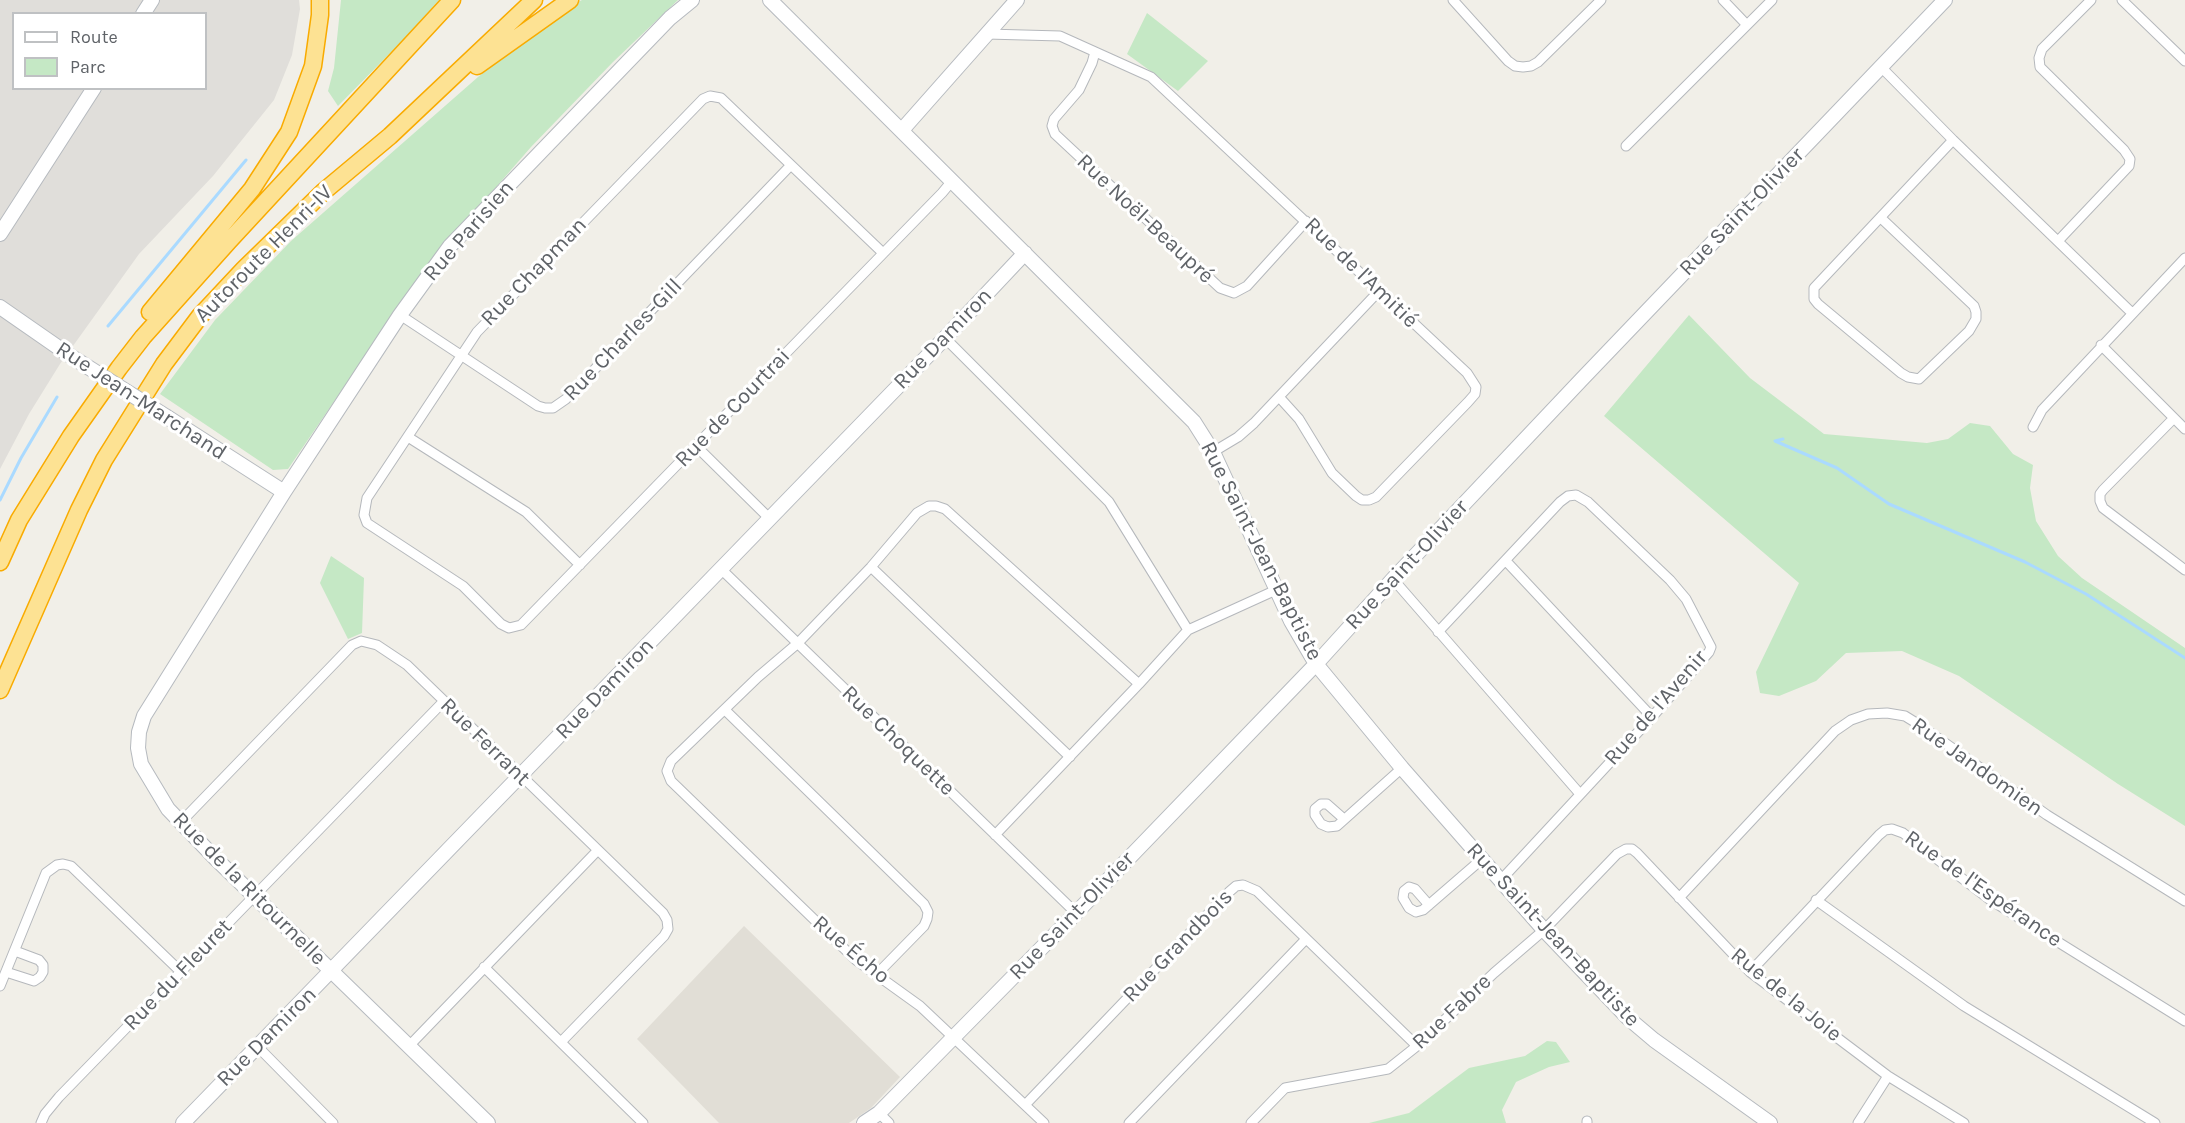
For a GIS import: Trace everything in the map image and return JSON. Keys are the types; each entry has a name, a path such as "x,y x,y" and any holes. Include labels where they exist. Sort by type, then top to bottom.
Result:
{"highway":[{"path":"19,520 63,430 86,395 146,316 252,189 276,155 298,110 313,66 320,0"},
{"name":"Autoroute Henri-IV","path":"0,562 19,520 77,427 143,337 452,0"},
{"name":"Autoroute Henri-IV","path":"0,690 78,510 110,450 164,364 200,316 244,269 323,192 390,136 534,0"},
{"path":"390,136 489,57 570,0"}],"street":[{"name":"Rue Parisien","path":"284,492 400,315 450,246 665,23 692,0"},
{"path":"770,0 902,130 1017,0"},
{"path":"1453,0 1508,61 1515,66 1522,67 1538,62 1597,2"},
{"path":"1723,0 1747,25"},
{"path":"1626,146 1772,0"},
{"name":"Rue Saint-Olivier","path":"864,1123 884,1118 953,1036 1076,913 1316,664 1393,579 1945,0"},
{"path":"2059,240 2129,166 2130,159 2124,150 2040,67 2039,58 2042,49 2091,0"},
{"path":"2122,0 2185,61"},
{"name":"Rue de l'Amitié","path":"987,34 1060,36 1151,76 1473,380 1476,387 1475,394 1468,402 1376,497 1369,500 1362,500 1356,496 1332,473 1299,419 1280,398"},
{"name":"Rue Noël-Beaupré","path":"1095,52 1079,90 1054,119 1052,126 1055,134 1220,288 1234,293 1247,286 1306,221"},
{"path":"1881,67 2132,313"},
{"path":"0,234 93,90"},
{"name":"Rue Chapman","path":"509,628 501,624 453,579 367,523 364,515 368,498 485,322 703,99 710,96 721,98 883,253"},
{"name":"Rue Saint-Jean-Baptiste","path":"902,130 1194,422 1213,452 1291,621 1316,664 1500,881 1628,1018 1654,1040 1767,1122"},
{"path":"1881,218 1974,306 1976,312 1976,319 1969,331 1919,379 1901,373 1814,299 1814,288 1953,140"},
{"name":"Rue Charles-Gill","path":"400,315 538,406 545,408 559,405 791,165"},
{"name":"Rue de Courtrai","path":"509,628 521,625 952,181"},
{"name":"Rue Damiron","path":"183,1123 1025,253"},
{"path":"2033,427 2042,410 2185,258"},
{"path":"1213,452 1238,437 1280,398 1379,291"},
{"name":"Rue Jean-Marchand","path":"0,307 72,357 284,492"},
{"path":"945,338 1110,502 1188,630"},
{"path":"2101,345 2185,429"},
{"path":"2174,418 2103,490 2100,494 2100,501 2103,508 2185,570"},
{"path":"408,436 526,512 580,565"},
{"path":"696,446 770,518"},
{"name":"Rue de la Ritournelle","path":"284,492 144,716 139,732 138,748 141,764 168,809 180,823 488,1123"},
{"name":"Rue de l'Avenir","path":"1438,632 1560,502 1568,496 1576,495 1582,496 1670,580 1686,599 1711,647 1652,717 1500,881"},
{"path":"877,974 924,926 928,912 924,903 725,710 758,677 798,643 871,567 917,513 929,506 945,509 1139,684"},
{"path":"1506,561 1652,717"},
{"path":"871,567 1070,757"},
{"name":"Rue Choquette","path":"721,569 1076,913"},
{"path":"1393,579 1580,794"},
{"path":"995,835 1188,630 1276,590"},
{"name":"Rue Ferrant","path":"180,823 352,645 357,642 370,642 377,645 407,665 520,777 663,913 667,920 668,929 664,936 561,1042"},
{"name":"Rue du Fleuret","path":"41,1123 45,1114 59,1097 444,701"},
{"name":"Rue Écho","path":"725,710 671,761 667,771 671,781 856,960 921,1006 1044,1123"},
{"name":"Rue Jandomien","path":"1679,898 1835,731 1851,720 1868,714 1887,713 1905,716 1918,724 2047,816 2185,901"},
{"path":"1344,819 1402,768"},
{"name":"Rue de l'Espérance","path":"1750,972 1879,835 1885,830 1899,830 1989,899 2185,1021"},
{"name":"Rue de la Joie","path":"1626,849 1632,849 1637,853 1750,972 1888,1076 1964,1123"},
{"name":"Rue Fabre","path":"1251,1123 1285,1088 1388,1069 1417,1046 1494,973 1544,930 1617,854 1626,849"},
{"path":"409,1046 598,850"},
{"path":"1429,904 1482,859"},
{"path":"0,986 46,873 57,865 63,864 71,866 181,972"},
{"name":"Rue Grandbois","path":"1025,1105 1236,886 1250,886 1257,891 1417,1046"},
{"path":"1816,900 1964,1006 2155,1123"},
{"path":"1129,1123 1306,939"},
{"path":"6,972 34,981 43,972 43,965 39,960 15,951"},
{"path":"484,967 643,1123"},
{"path":"258,1047 331,1122"},
{"path":"1858,1123 1888,1076"}],"shaded area":[{"path":"0,0 299,0 300,9 292,55 274,100 213,176 139,254 60,364 29,414 0,469"},
{"path":"744,926 900,1077 871,1108 849,1123 719,1123 637,1039"}],"green space":[{"path":"341,0 439,0 338,106 328,91 334,68"},
{"path":"582,0 678,0 613,62 531,147 423,271 288,469 273,470 160,394 215,320 291,241 478,77 558,13"},
{"path":"1147,13 1208,61 1178,91 1127,54"},
{"path":"1689,315 1750,378 1824,434 1927,443 1948,439 1970,423 1990,426 2013,454 2033,465 2030,488 2036,521 2058,556 2082,578 2185,648 2185,826 2118,784 1959,676 1902,651 1846,653 1816,681 1779,696 1760,693 1756,672 1799,583 1604,416"},
{"path":"331,556 364,578 362,633 348,639 320,583"},
{"path":"1547,1041 1556,1042 1570,1062 1549,1067 1516,1082 1502,1110 1506,1123 1369,1123 1409,1113 1469,1068 1525,1056"}],"waterway":[{"path":"108,326 246,160"},
{"path":"0,500 21,458 57,397"},
{"path":"1783,439 1775,441 1837,468 1889,504 2025,562 2086,594 2185,658"}]}
